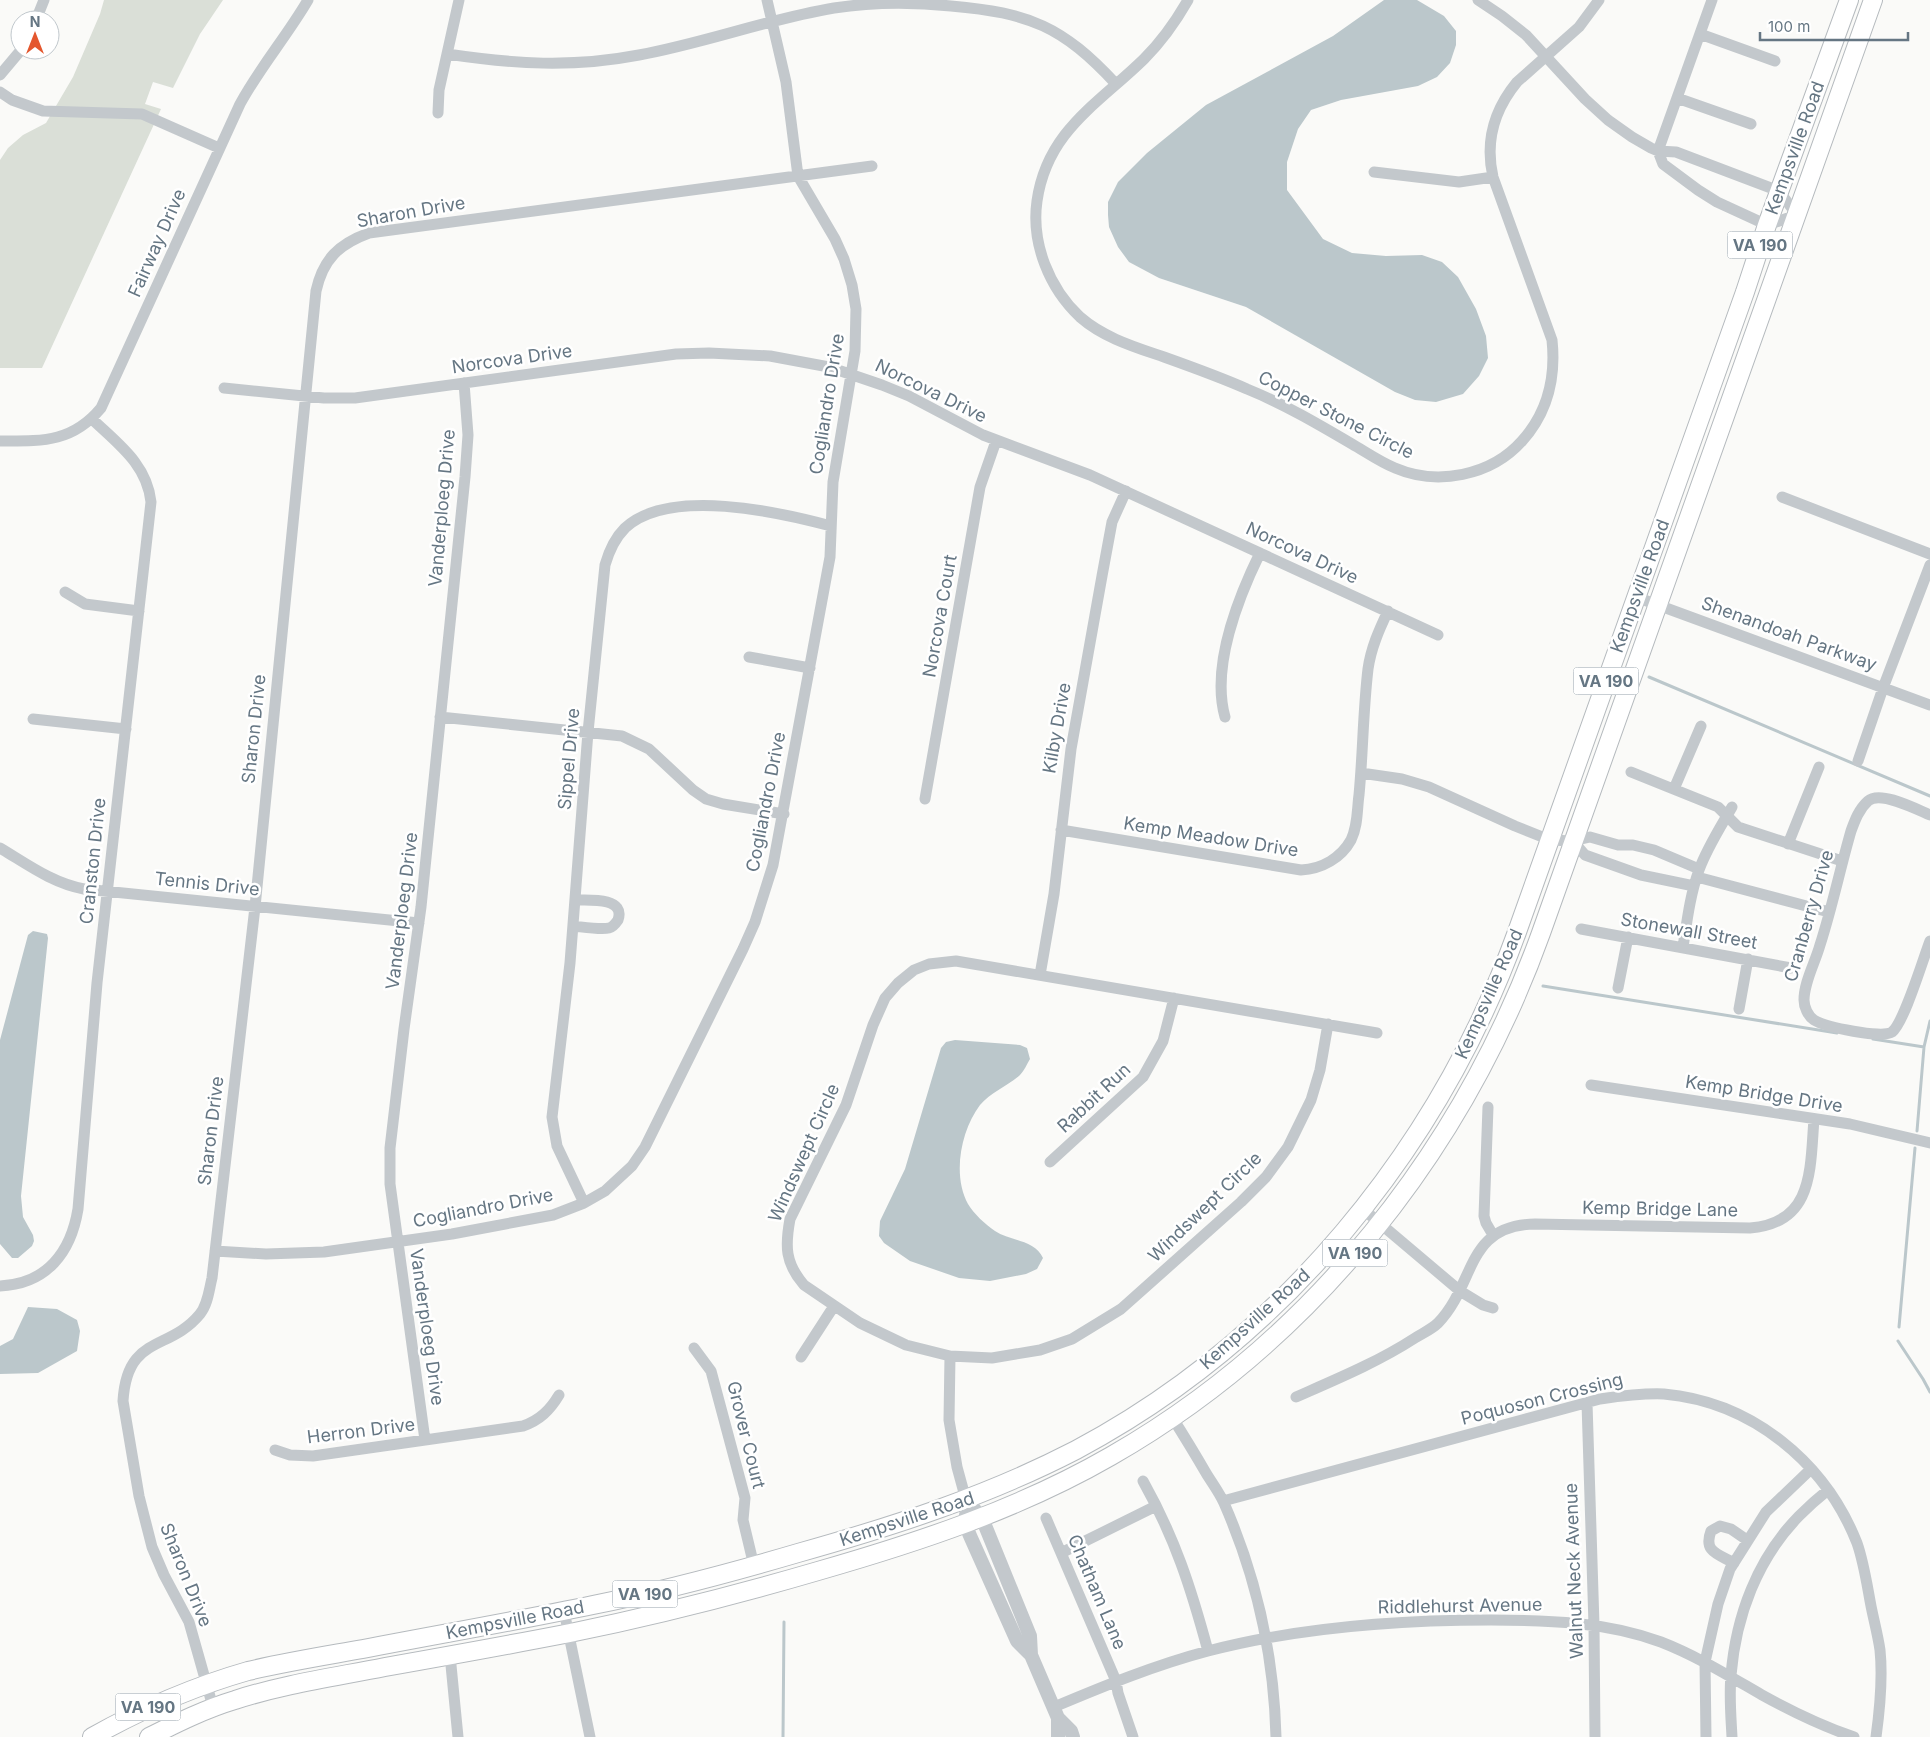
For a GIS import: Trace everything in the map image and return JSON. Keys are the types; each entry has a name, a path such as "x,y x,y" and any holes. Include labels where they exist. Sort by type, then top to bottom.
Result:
{"main road":[{"name":"Kempsville Road","path":"92,1737 162,1700 206,1684 264,1667 564,1611 657,1591 754,1566 876,1531 966,1500 1012,1481 1077,1449 1140,1412 1199,1370 1279,1300 1330,1248 1363,1209 1418,1133 1471,1040 1501,974 1745,292 1767,225 1849,0"},
{"name":"Kempsville Road","path":"149,1737 213,1707 285,1686 568,1633 700,1604 910,1544 982,1518 1079,1474 1172,1417 1223,1380 1285,1326 1330,1281 1379,1224 1431,1154 1482,1068 1528,968 1873,0"}],"street":[{"name":"Fairway Drive","path":"0,441 51,440 73,432 92,419 106,398 219,148 248,89 308,0"},
{"path":"438,113 438,90 460,0"},
{"name":"Cogliandro Drive","path":"215,1251 296,1254 324,1252 452,1234 520,1222 553,1215 584,1204 617,1181 639,1157 653,1133 755,922 773,865 784,814 830,557 833,482 856,335 856,309 844,259 835,239 798,176 786,82 768,0"},
{"name":"Copper Stone Circle","path":"1188,0 1166,34 1146,57 1072,124 1053,149 1040,186 1036,208 1038,240 1050,277 1064,299 1080,317 1113,339 1250,390 1306,417 1389,465 1424,476 1456,476 1479,469 1501,459 1520,444 1528,434 1540,417 1548,400 1553,378 1554,357 1552,340 1493,177 1490,140 1496,116 1516,82 1579,27 1599,0"},
{"path":"1478,0 1526,35 1585,100 1632,137 1658,151 1676,152 1779,192 1797,214 1767,225 1717,202 1698,190 1663,164 1658,151 1712,0"},
{"path":"448,54 525,64 591,62 640,55 834,8 859,5 961,3 1028,19 1061,35 1086,53 1116,84"},
{"path":"1700,34 1775,61"},
{"path":"0,75 13,60"},
{"path":"0,92 12,100 43,111 142,114 219,148"},
{"path":"1677,98 1751,124"},
{"name":"Sharon Drive","path":"213,1707 189,1622 164,1575 152,1547 139,1496 124,1401 126,1381 137,1359 156,1343 185,1327 199,1314 204,1307 208,1295 215,1251 255,907 318,281 328,260 338,250 354,239 368,233 872,166"},
{"path":"1374,172 1459,182 1493,177"},
{"name":"Norcova Drive","path":"224,388 306,396 355,398 676,354 709,353 770,356 810,363 851,374 909,396 996,441 1061,463 1126,491 1438,634"},
{"name":"Vanderploeg Drive","path":"425,1440 390,1184 390,1148 419,923 468,444 464,383"},
{"name":"Cranston Drive","path":"0,1286 9,1286 40,1275 58,1259 73,1233 78,1209 97,983 151,502 150,491 138,465 92,419"},
{"name":"Norcova Court","path":"925,799 980,488 996,441"},
{"name":"Kilby Drive","path":"1040,975 1054,894 1071,749 1112,522 1126,491"},
{"path":"1782,497 1930,554"},
{"name":"Sippel Drive","path":"584,1204 556,1146 552,1117 576,900 588,732 605,565 610,550 624,529 643,516 662,510 710,506 752,508 831,526"},
{"path":"1225,717 1220,702 1221,675 1230,630 1239,599 1260,553"},
{"path":"1858,761 1883,688 1930,565"},
{"path":"65,592 85,604 139,611"},
{"name":"Shenandoah Parkway","path":"1636,597 1930,705"},
{"name":"Kemp Meadow Drive","path":"1061,830 1301,870 1310,870 1330,862 1340,854 1351,840 1356,827 1368,667 1372,648 1388,612"},
{"path":"749,657 810,668"},
{"path":"440,717 622,736 649,749 693,790 706,799 723,804 784,814"},
{"path":"33,719 126,729"},
{"path":"1674,789 1701,726"},
{"path":"1788,844 1818,767"},
{"path":"1631,772 1729,812 1738,827 1842,861"},
{"path":"1361,773 1402,779 1429,787 1550,840 1573,841 1590,837 1618,845 1654,850 1697,877"},
{"name":"Cranberry Drive","path":"1930,815 1885,797 1876,796 1869,800 1858,813 1842,861 1804,999 1808,1014 1814,1020 1821,1023 1883,1035 1891,1032 1902,1018 1930,941"},
{"path":"1682,947 1697,877 1714,838 1729,812"},
{"path":"1573,841 1585,855 1641,875 1697,877 1829,912"},
{"name":"Tennis Drive","path":"0,848 52,879 65,885 84,889 419,923"},
{"path":"573,926 610,928 619,917 618,909 613,903 576,900"},
{"name":"Stonewall Street","path":"1581,929 1791,968"},
{"path":"1618,988 1628,937"},
{"path":"1739,1009 1748,959"},
{"name":"Windswept Circle","path":"1328,1024 1320,1070 1311,1100 1288,1147 1274,1166 1241,1202 1121,1309 1072,1339 1040,1350 992,1358 950,1356 906,1345 860,1323 804,1285 798,1278 789,1260 786,1240 790,1219 846,1105 873,1025 885,998 898,983 914,970 929,964 956,961 1328,1024 1377,1033"},
{"name":"Rabbit Run","path":"1050,1162 1143,1077 1163,1041 1174,998"},
{"name":"Kemp Bridge Drive","path":"1592,1085 1850,1124 1930,1143"},
{"path":"1488,1106 1484,1216 1493,1235"},
{"name":"Kemp Bridge Lane","path":"1296,1397 1342,1377 1399,1348 1437,1324 1460,1291 1482,1246 1493,1235 1508,1228 1521,1224 1750,1228 1763,1227 1775,1223 1794,1210 1805,1192 1808,1180 1814,1119"},
{"path":"1363,1209 1460,1291 1483,1305 1493,1308"},
{"path":"801,1357 834,1306"},
{"name":"Grover Court","path":"694,1348 711,1371 745,1498 743,1520 754,1566"},
{"path":"950,1356 949,1420 957,1467 966,1500 965,1524 1018,1641 1031,1655 1056,1712 1071,1731 1073,1737"},
{"name":"Poquoson Crossing","path":"1223,1501 1587,1403 1631,1394 1663,1394 1718,1405 1751,1420 1776,1436 1798,1455 1828,1490 1847,1520 1865,1570 1880,1650 1881,1682 1876,1737"},
{"name":"Herron Drive","path":"275,1450 290,1455 313,1456 523,1426 543,1416 552,1406 558,1395"},
{"name":"Walnut Neck Avenue","path":"1587,1403 1596,1737"},
{"path":"1172,1417 1223,1501 1243,1555 1266,1638 1271,1670 1276,1737"},
{"path":"1706,1737 1705,1662 1718,1604 1734,1563 1766,1512 1811,1469"},
{"path":"1143,1481 1170,1534 1186,1574 1208,1651"},
{"path":"1732,1737 1731,1676 1741,1615 1766,1560 1782,1536 1799,1516 1828,1490"},
{"path":"966,1500 982,1518 1030,1636 1031,1655"},
{"path":"1061,1553 1156,1506"},
{"name":"Chatham Lane","path":"1046,1518 1116,1681 1133,1737"},
{"path":"1734,1563 1712,1551 1709,1545 1711,1531 1720,1526 1731,1529 1747,1540"},
{"path":"564,1611 590,1737"},
{"name":"Riddlehurst Avenue","path":"1056,1712 1116,1681 1208,1651 1266,1638 1331,1628 1396,1622 1528,1620 1594,1625 1628,1632 1660,1642 1705,1662 1799,1714 1854,1737"},
{"path":"450,1655 458,1737"},
{"path":"1056,1712 1058,1737"}],"shaded area":[{"path":"104,0 223,0 200,34 173,88 153,82 145,104 161,109 42,368 0,368 0,160 8,148 23,135 46,123 73,77 100,14"},
{"path":"1384,0 1417,0 1444,16 1456,31 1456,45 1450,63 1437,77 1418,86 1341,100 1311,110 1298,129 1287,162 1287,190 1323,239 1352,253 1386,256 1422,255 1442,262 1458,277 1476,309 1486,336 1488,358 1479,376 1463,394 1436,402 1415,400 1395,392 1246,307 1159,278 1129,262 1118,247 1109,227 1108,202 1118,182 1147,153 1206,105 1333,36"},
{"path":"33,931 47,934 48,938 21,1196 23,1217 33,1235 34,1241 32,1246 18,1258 12,1258 0,1244 0,1040 28,935"},
{"path":"955,1040 1020,1045 1027,1048 1030,1059 1021,1073 984,1100 973,1115 964,1140 960,1167 960,1180 963,1192 968,1204 977,1215 995,1231 1028,1244 1039,1252 1043,1258 1037,1269 1026,1274 990,1281 959,1278 910,1261 884,1243 879,1236 880,1221 905,1169 941,1048 946,1042"},
{"path":"28,1307 57,1309 77,1320 80,1331 77,1351 38,1373 0,1374 0,1346 13,1339"}],"waterway":[{"path":"1649,677 1930,796"},
{"path":"1543,986 1837,1033"},
{"path":"1917,1131 1924,1047 1930,1021"},
{"path":"1873,1039 1924,1047"},
{"path":"1899,1327 1915,1148"},
{"path":"1898,1341 1930,1392"},
{"path":"783,1737 784,1622"}]}
